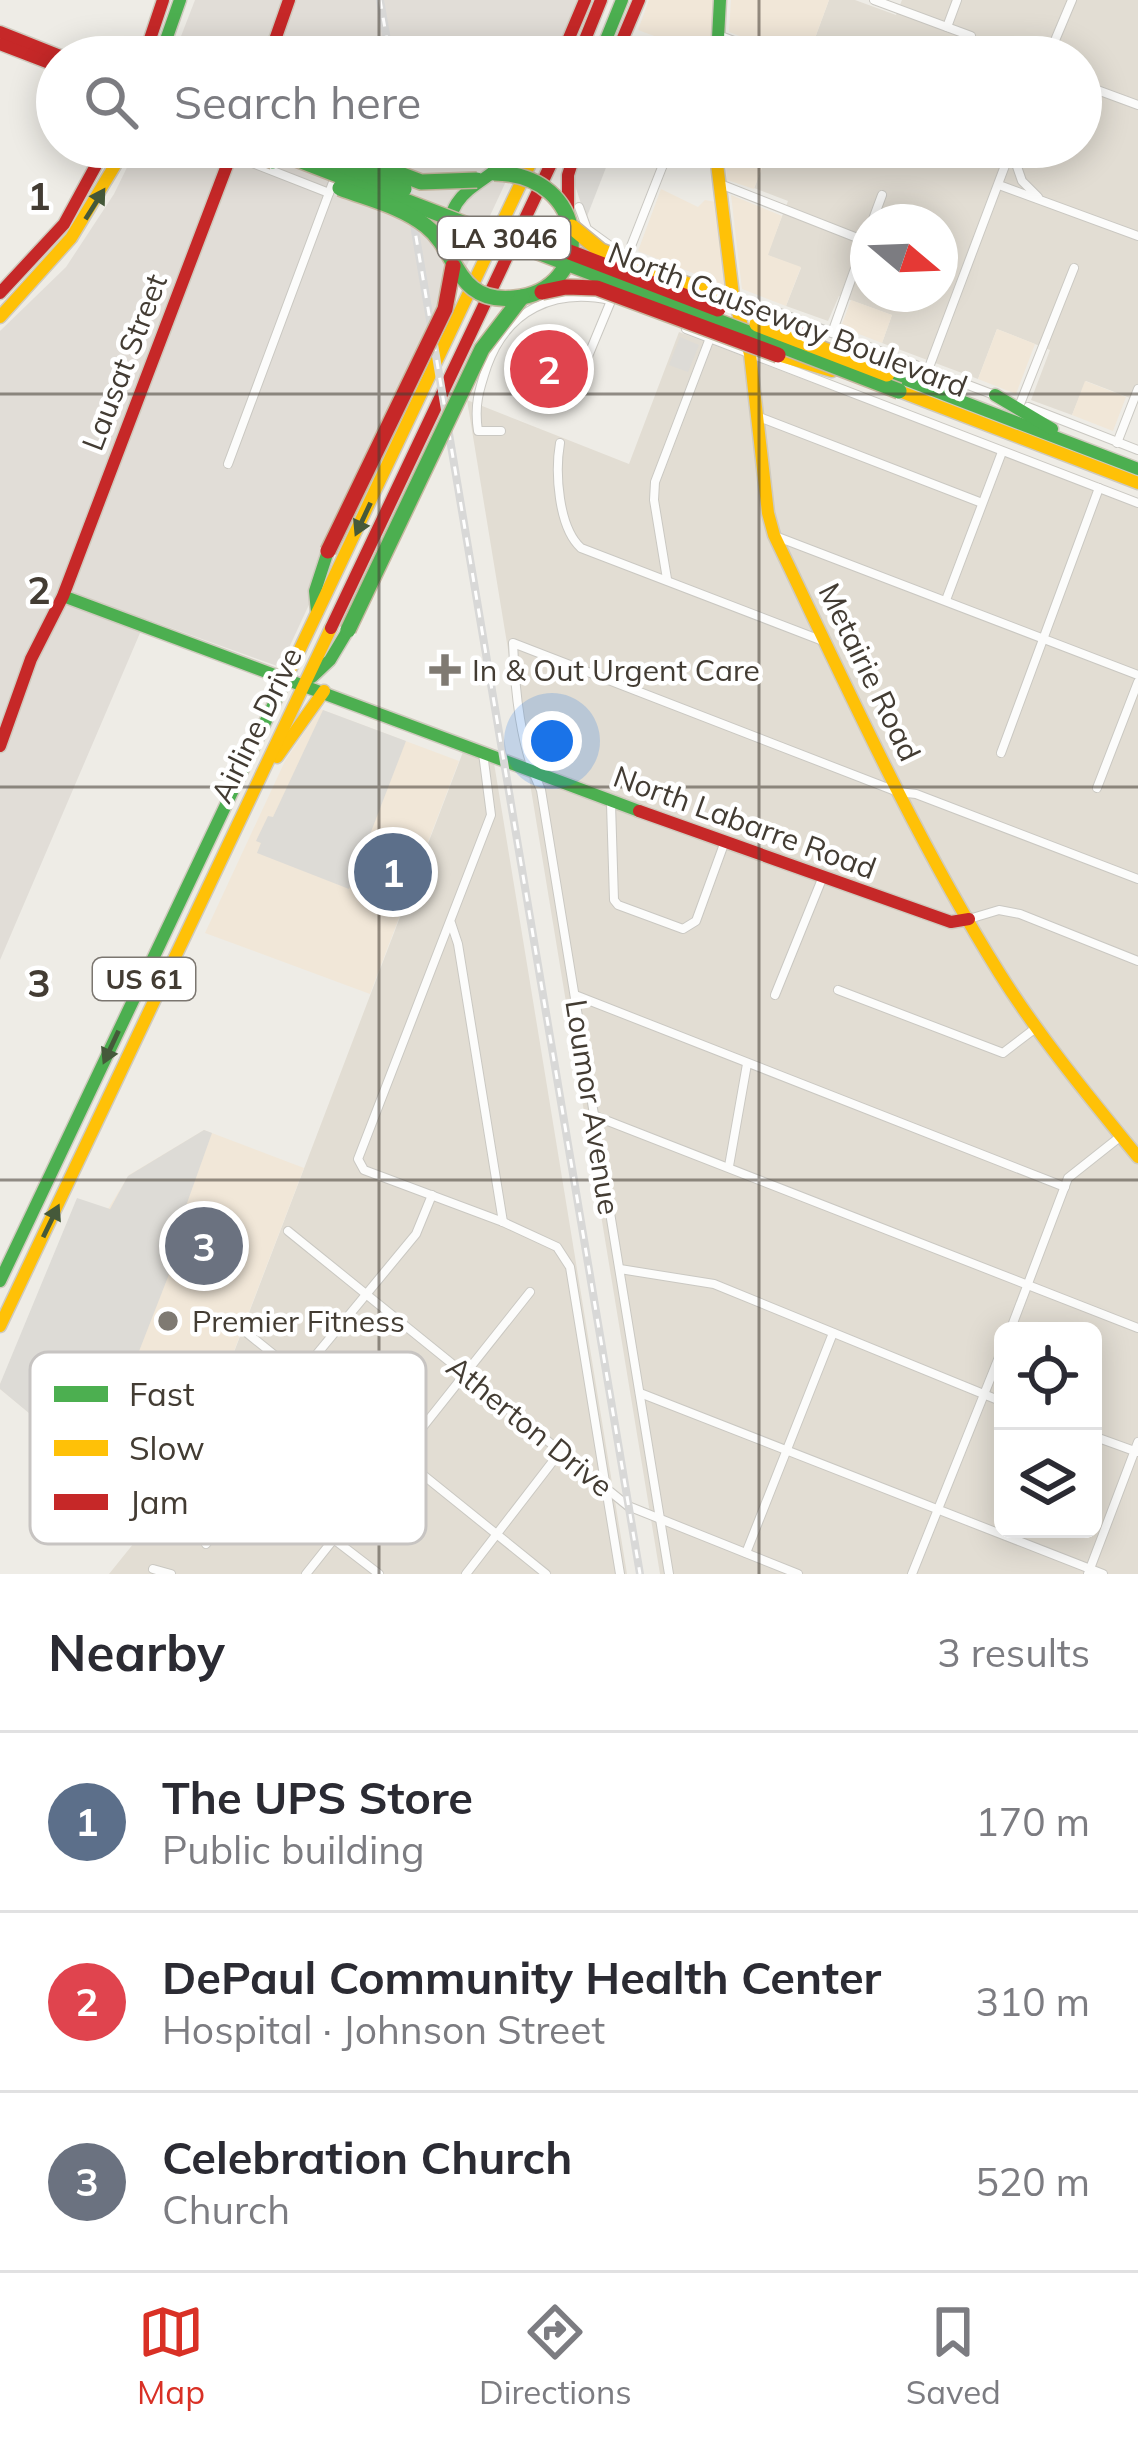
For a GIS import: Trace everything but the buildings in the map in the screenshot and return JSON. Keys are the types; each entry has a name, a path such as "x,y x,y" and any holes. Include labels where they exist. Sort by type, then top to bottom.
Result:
{"main road":[{"path":"151,36 164,0"},
{"path":"168,36 181,0"},
{"path":"276,36 289,0"},
{"path":"570,36 585,0"},
{"path":"586,36 601,0"},
{"path":"607,36 622,0"},
{"path":"624,36 639,0"},
{"path":"718,35 720,0"},
{"path":"0,32 36,46"},
{"path":"0,44 36,58"},
{"path":"0,293 64,224 95,168"},
{"path":"0,317 45,276 78,233 114,168"},
{"name":"Lausat Street","path":"0,746 32,658 63,596 227,168"},
{"path":"284,168 426,225 464,280 487,295 528,296 566,286 597,288 778,355 893,382"},
{"name":"North Causeway Boulevard","path":"318,168 1138,470"},
{"name":"North Causeway Boulevard","path":"348,168 1138,483"},
{"path":"384,168 421,182 517,172 538,178 556,193 602,251 767,316 893,382"},
{"path":"317,614 315,591 328,551 445,309 450,209 486,176 502,168"},
{"name":"Airline Drive","path":"0,1326 265,767 317,614 528,168"},
{"name":"Airline Drive","path":"0,1281 206,848 297,680 549,168"},
{"path":"297,680 330,660 348,630 490,333 561,272 570,250 570,168"},
{"name":"Metairie Road","path":"717,168 734,296 750,354 767,513 774,535 898,792 988,954 1138,1157"},
{"path":"995,395 1068,442"},
{"name":"North Labarre Road","path":"63,596 297,680 611,804 952,922 969,919"},
{"path":"265,767 299,730 324,691"},
{"path":"199,907 192,903 191,893 206,848"},
{"path":"67,1142 85,1150"}],"street":[{"path":"874,0 971,36"},
{"path":"947,27 957,0"},
{"path":"1057,36 1072,0"},
{"path":"1102,91 1138,105"},
{"path":"275,168 329,193"},
{"path":"229,464 338,168"},
{"path":"579,378 662,168"},
{"path":"928,370 1004,168"},
{"path":"1018,168 1022,181 1039,199"},
{"path":"719,183 850,230"},
{"path":"999,185 1138,236"},
{"path":"879,204 882,195"},
{"name":"North Causeway Boulevard","path":"573,215 597,239 628,255 1138,451"},
{"path":"1020,404 1074,268"},
{"path":"832,333 850,282"},
{"name":"North Causeway Boulevard","path":"501,431 478,431 474,404 503,333 545,300 574,296 611,300 1138,503"},
{"path":"667,580 655,482 710,338"},
{"path":"1117,442 1138,389"},
{"path":"757,417 982,502"},
{"path":"560,443 557,459 566,525 580,548 826,642"},
{"path":"946,600 1001,452"},
{"path":"1001,753 1099,488"},
{"path":"774,535 1138,678 1097,788"},
{"name":"Loumor Avenue","path":"669,1574 541,790 532,772 514,677 513,643 898,792"},
{"path":"483,753 491,815 359,1162 364,1170 503,1222"},
{"path":"898,792 916,794 1138,879"},
{"path":"611,804 614,899 639,913 690,927 724,844"},
{"path":"776,995 822,879"},
{"path":"969,919 999,910 1020,914 1138,961"},
{"path":"451,923 503,1222"},
{"path":"838,990 998,1052 1009,1052 1038,1026"},
{"path":"575,995 1065,1187"},
{"path":"730,1166 747,1064"},
{"path":"595,1116 1138,1328"},
{"path":"1014,1322 1070,1176 1121,1136"},
{"path":"322,1352 416,1234 432,1195"},
{"name":"Loumor Avenue","path":"503,1222 562,1251 570,1267 620,1574"},
{"name":"Atherton Drive","path":"288,1232 628,1506 798,1574"},
{"path":"620,1269 714,1284 994,1398"},
{"path":"426,1423 530,1292"},
{"path":"247,1333 270,1352"},
{"path":"746,1553 832,1333"},
{"path":"912,1574 994,1368"},
{"path":"640,1393 1103,1574"},
{"path":"1089,1572 1137,1449 1102,1439"},
{"path":"466,1574 560,1452"},
{"path":"426,1479 546,1574"},
{"path":"306,1574 329,1544"},
{"path":"340,1544 379,1574"},
{"path":"153,1569 171,1574"}],"shaded area":[{"path":"195,0 583,0 568,36 181,36"},
{"path":"649,0 715,0 712,36 654,36 638,30"},
{"path":"731,0 829,0 816,36 729,32"},
{"path":"829,0 855,0 896,15 902,0 1138,0 1138,401 1086,381 1072,415 1031,400 1050,350 997,329 978,379 882,343 892,315 884,312 958,312 958,204 850,204 850,300 839,296 828,321 786,306 801,268 767,255 788,201 754,188 762,168 1102,168 1102,36 816,36"},
{"path":"127,168 512,168 280,667 146,619 0,960 0,331 66,267"},
{"path":"575,168 606,168 586,219 572,176"},
{"path":"726,168 762,168 754,189 727,180"},
{"path":"661,189 698,207 705,200 716,202 728,287 638,251"},
{"path":"731,195 782,216 768,255 801,267 786,306 742,289"},
{"path":"850,303 850,312 892,315 882,343 841,327"},
{"path":"997,329 1035,344 1016,394 978,379"},
{"path":"679,332 1138,506 1138,1574 660,1574 467,400 629,464"},
{"path":"680,337 699,345 688,372 669,365"},
{"path":"1085,381 1126,397 1113,431 1072,415"},
{"path":"320,709 459,761 370,994 205,933 285,761"},
{"path":"323,710 406,741 349,889 257,853 261,843 256,841 268,816 273,817"},
{"path":"463,752 494,763 627,1574 109,1574 133,1544 426,1544 426,1352 234,1352"},
{"path":"204,1130 304,1168 234,1352 30,1352 30,1414 0,1384 129,1175"},
{"path":"204,1130 212,1133 166,1262 173,1264 139,1352 30,1352 30,1414 0,1384 77,1198 110,1209 128,1176"}],"railway":[{"path":"380,0 386,36"},
{"path":"405,168 640,1574"}],"traffic: fast":[{"path":"167,36 180,0"},
{"path":"607,36 622,0"},
{"path":"718,36 720,0"},
{"path":"320,168 899,391"},
{"path":"350,168 404,189"},
{"path":"384,168 421,182 477,180"},
{"path":"447,250 452,211 497,168"},
{"path":"340,188 395,208 426,226 460,274 480,293 514,298 541,291 559,276 569,256 571,233 565,211 550,192 526,178 494,173"},
{"path":"348,630 482,349 522,297"},
{"path":"878,369 1138,469"},
{"path":"995,395 1052,429"},
{"path":"317,612 315,591 328,551"},
{"path":"63,596 639,811"},
{"path":"312,677 330,660 348,630"},
{"path":"0,1281 289,672"}],"traffic: slow":[{"path":"0,317 71,238 113,168"},
{"path":"289,672 528,168"},
{"path":"718,168 733,295 750,354 774,535 881,758 968,921 1032,1022 1138,1157"},
{"path":"572,227 601,251 767,316"},
{"path":"757,324 887,374"},
{"path":"778,355 832,371"},
{"path":"899,391 1138,483"},
{"path":"0,1326 331,628"},
{"path":"277,757 324,691"}],"traffic: jam":[{"path":"151,36 163,0"},
{"path":"276,36 289,0"},
{"path":"570,36 585,0"},
{"path":"586,36 601,0"},
{"path":"624,36 639,0"},
{"path":"0,32 36,46"},
{"path":"0,44 36,58"},
{"path":"0,293 64,224 95,168"},
{"path":"0,746 31,659 63,596 226,168"},
{"path":"331,628 549,168"},
{"path":"568,212 570,168"},
{"path":"533,238 718,309"},
{"path":"328,551 445,309 453,266"},
{"path":"542,292 597,288 778,355"},
{"path":"767,316 818,341"},
{"path":"639,811 951,922 969,919"}],"place":[{"name":"DePaul Community Health Center","path":"549,369"},
{"name":"In & Out Urgent Care","path":"445,670"},
{"name":"The UPS Store","path":"393,872"},
{"name":"Celebration Church","path":"204,1246"},
{"name":"Premier Fitness","path":"168,1321"}]}
